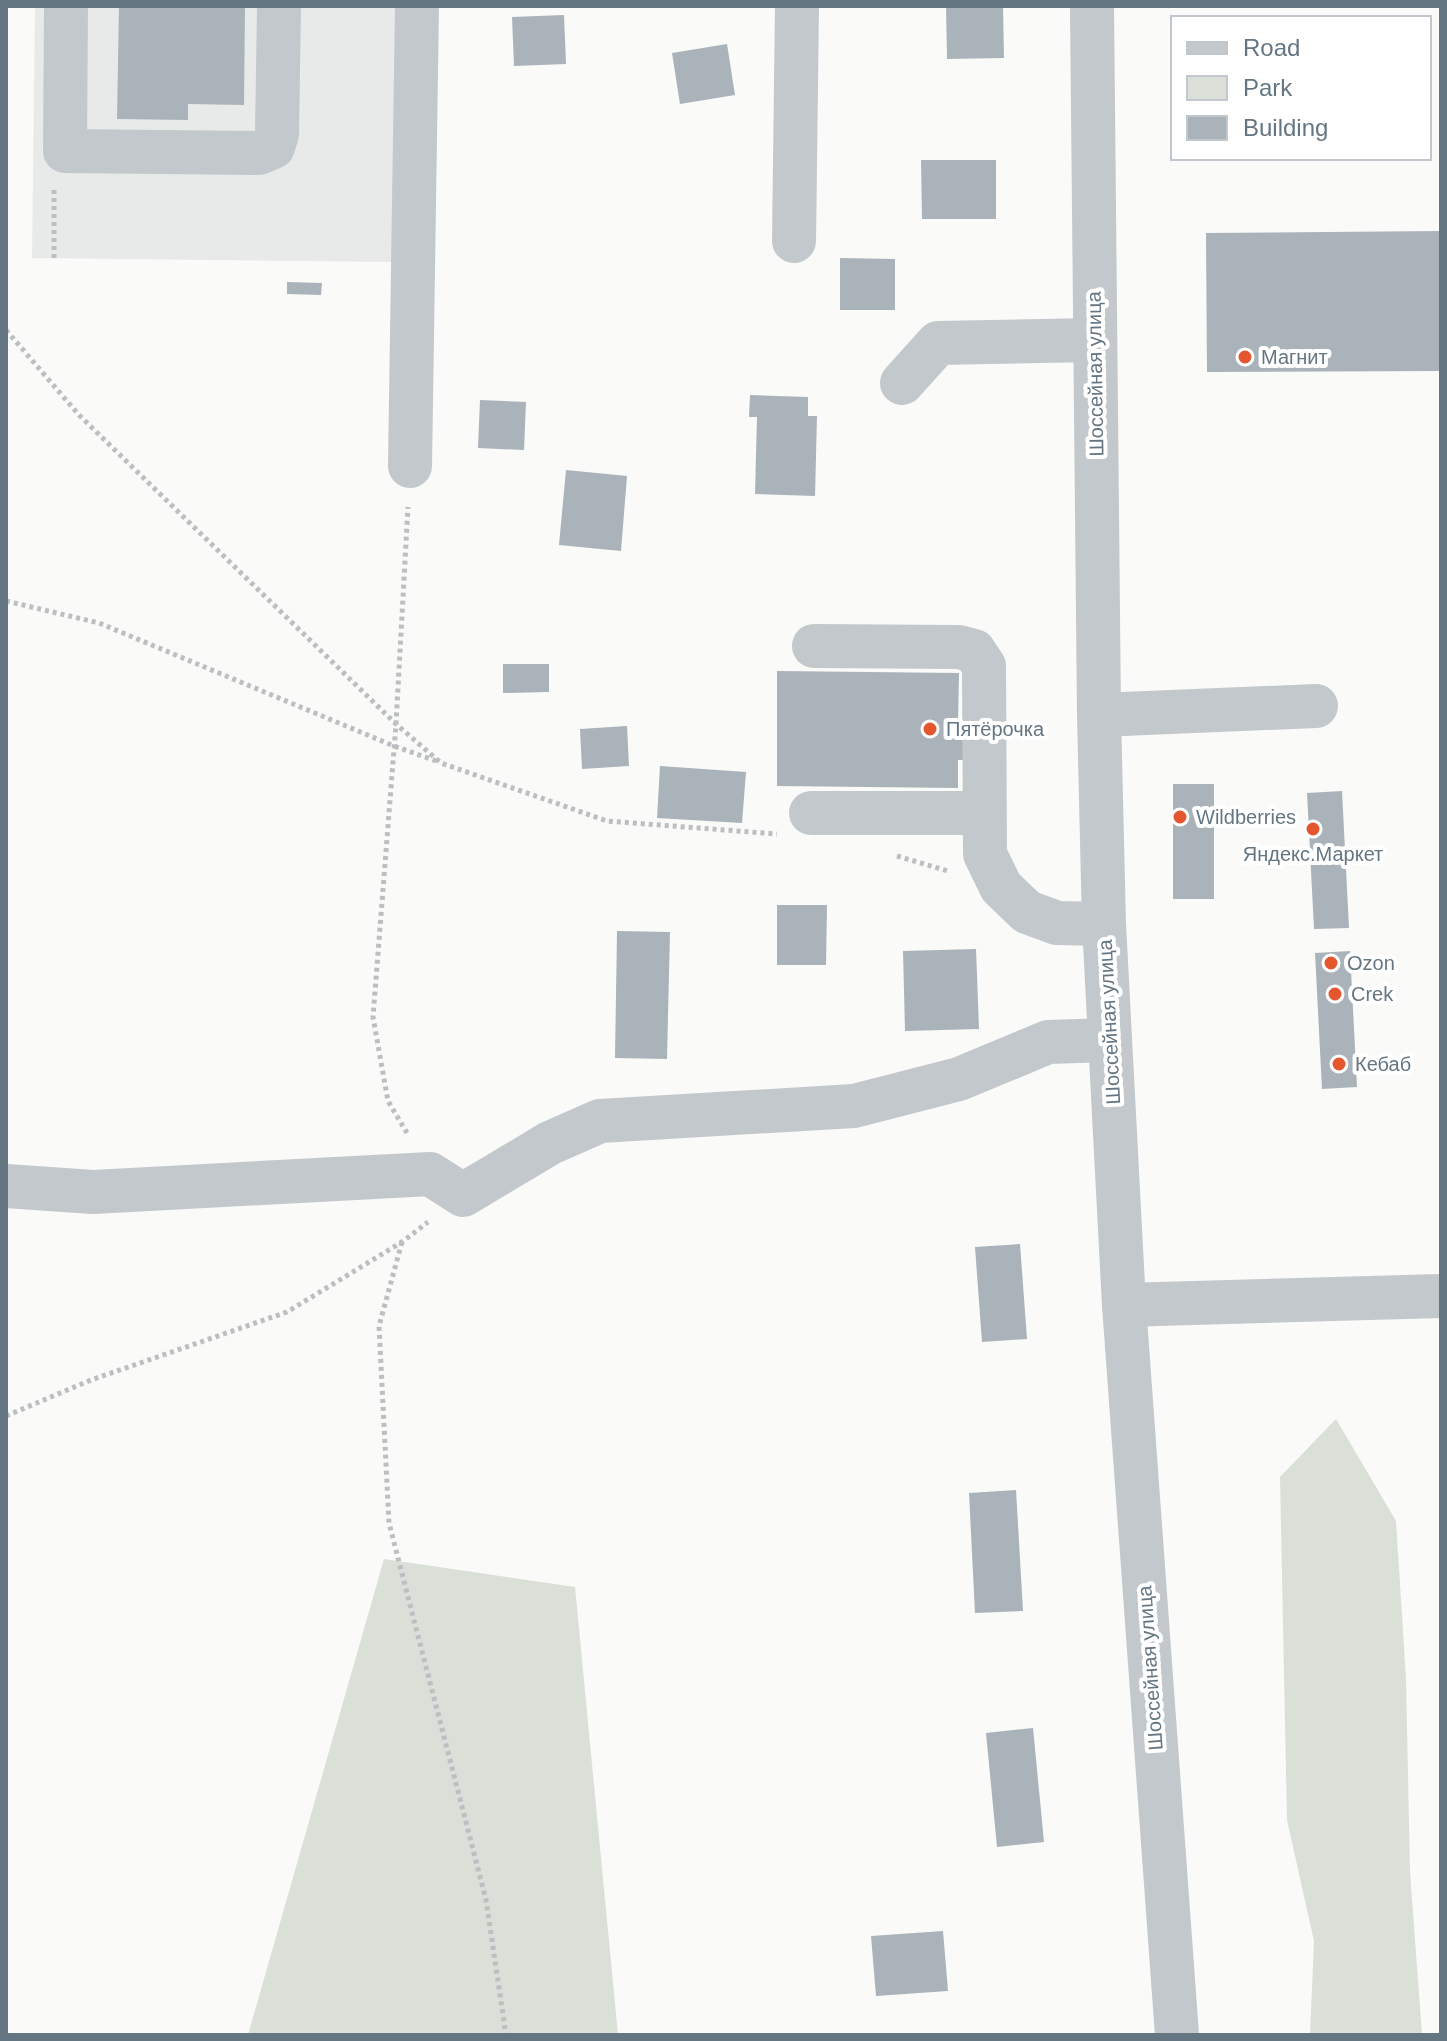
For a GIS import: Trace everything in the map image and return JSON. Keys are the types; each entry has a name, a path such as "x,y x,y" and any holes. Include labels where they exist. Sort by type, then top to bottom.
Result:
{"street":[{"path":"66,6 65,151 259,153 273,147 277,134 279,6"},
{"path":"410,466 417,6"},
{"path":"794,241 797,6"},
{"name":"Шоссейная улица","path":"1092,6 1104,924 1124,1305 1177,2035"},
{"path":"902,383 938,343 1094,340"},
{"path":"814,646 959,647 974,651 984,666 985,854 1001,887 1027,912 1057,923 1104,924"},
{"path":"1099,715 1316,706"},
{"path":"801,824 984,813"},
{"path":"6,1186 93,1192 447,1184 600,1121 854,1106 959,1079 1048,1042 1110,1040"},
{"path":"1124,1305 1441,1296"}],"path":[{"path":"54,258 55,168 65,151"},
{"path":"6,330 79,415 396,724 441,763"},
{"path":"6,1416 91,1380 287,1312 402,1242 447,1184 388,1101 373,1017 396,724 410,466"},
{"path":"6,601 99,623 394,746 607,821 801,824"},
{"path":"896,856 955,873"},
{"path":"402,1242 379,1326 389,1523 486,1900 506,2035"}],"shaded area":[{"path":"35,6 398,6 396,262 32,258"}],"green space":[{"path":"1336,1419 1396,1521 1406,1679 1410,1872 1422,2035 1310,2035 1314,1941 1287,1820 1280,1477"},
{"path":"384,1559 575,1587 618,2035 248,2035"}],"building":[{"path":"119,6 245,6 244,105 188,104 188,120 117,119"},
{"path":"946,6 1003,6 1004,58 947,59"},
{"path":"564,15 566,64 514,66 512,17"},
{"path":"727,44 735,95 680,104 672,53"},
{"path":"921,160 996,160 996,219 922,219"},
{"path":"1441,231 1441,371 1207,372 1206,233"},
{"path":"840,258 895,259 895,310 840,310"},
{"path":"287,282 322,283 321,295 287,294"},
{"path":"750,395 808,397 808,416 817,416 815,496 755,494 757,417 749,417"},
{"path":"480,400 526,402 524,450 478,448"},
{"path":"566,470 627,476 621,551 559,545"},
{"path":"503,664 549,664 549,692 503,693"},
{"path":"777,671 959,673 958,723 973,723 973,760 958,760 958,788 777,786"},
{"path":"627,726 629,766 582,769 580,729"},
{"path":"660,766 746,772 742,823 657,818"},
{"path":"1173,784 1214,784 1214,899 1173,899"},
{"path":"1342,791 1349,928 1314,929 1307,793"},
{"path":"777,905 827,905 826,965 777,965"},
{"path":"617,931 670,932 667,1059 615,1058"},
{"path":"976,949 979,1029 905,1031 903,951"},
{"path":"1350,951 1357,1087 1322,1089 1315,953"},
{"path":"1020,1244 1027,1339 982,1342 975,1247"},
{"path":"1016,1490 1023,1611 975,1613 969,1493"},
{"path":"1033,1728 1044,1842 997,1847 986,1733"},
{"path":"943,1931 948,1991 876,1996 871,1936"}],"place":[{"name":"Магнит","path":"1245,357"},
{"name":"Пятёрочка","path":"930,729"},
{"name":"Wildberries","path":"1180,817"},
{"name":"Яндекс.Маркет","path":"1313,829"},
{"name":"Ozon","path":"1331,963"},
{"name":"Crek","path":"1335,994"},
{"name":"Кебаб","path":"1339,1064"}]}
